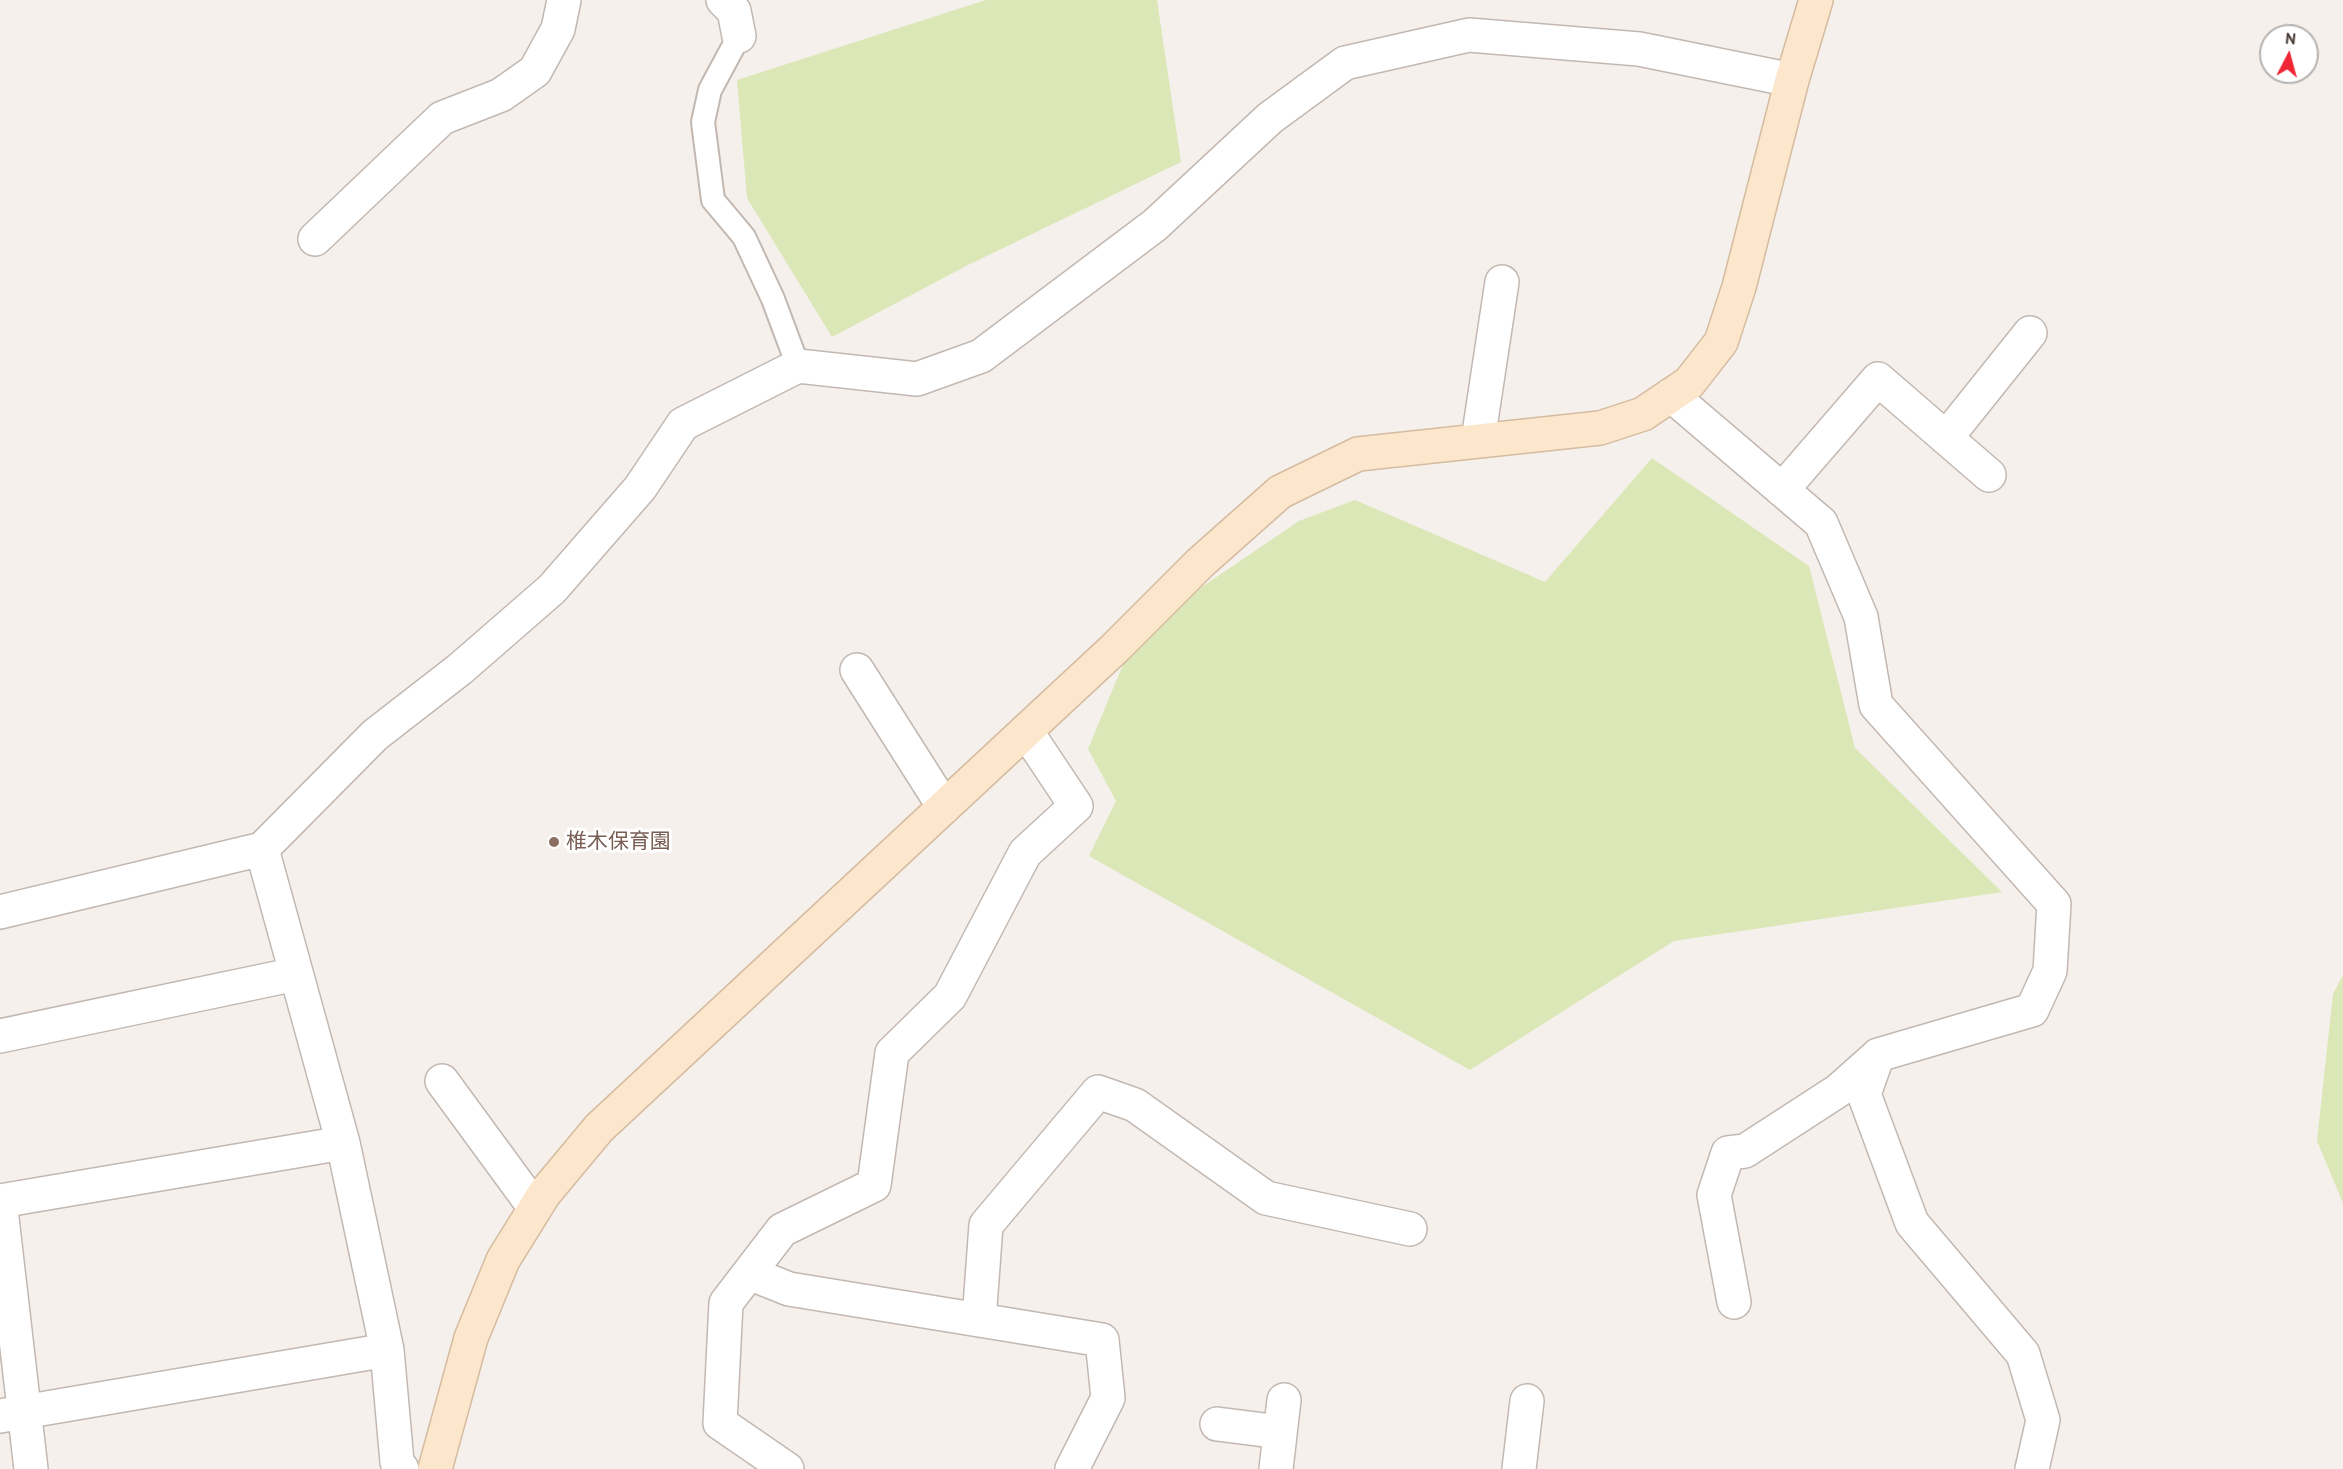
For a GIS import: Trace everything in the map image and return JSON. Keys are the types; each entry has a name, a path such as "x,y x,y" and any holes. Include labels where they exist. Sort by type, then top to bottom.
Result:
{"street":[{"path":"315,240 442,118 501,95 535,71 558,29 564,0"},
{"path":"435,1469 471,1338 503,1260 536,1208 599,1128 1114,649 1200,563 1280,492 1358,454 1600,428 1643,414 1689,383 1720,342 1739,287 1792,80 1816,0"},
{"path":"726,1 734,11 739,36"},
{"path":"0,912 262,849 375,735 460,669 552,589 640,488 683,424 798,366 917,379 981,356 1155,225 1270,118 1345,63 1469,35 1639,49 1792,80"},
{"path":"1478,440 1502,282"},
{"path":"1946,438 2030,333"},
{"path":"1782,490 1878,380 1989,475"},
{"path":"1671,395 1821,523 1862,617 1876,705 2054,904 2050,971 2032,1010 1878,1056 1839,1090 1792,1121 1744,1151 1728,1153 1714,1196 1734,1302"},
{"path":"857,670 944,807"},
{"path":"787,1469 720,1423 726,1303 782,1230 874,1185 892,1053 950,996 1025,853 1076,806 1026,731"},
{"path":"262,849 343,1143 387,1350 397,1462 402,1469"},
{"path":"0,1035 296,974"},
{"path":"1878,1056 1864,1094 1912,1223 2023,1354 2043,1420 2032,1469"},
{"path":"442,1081 536,1208"},
{"path":"979,1320 986,1225 1098,1092 1135,1105 1266,1198 1410,1229"},
{"path":"31,1469 13,1414 0,1201 343,1143"},
{"path":"750,1273 789,1289 1102,1340 1108,1398 1072,1469"},
{"path":"13,1414 387,1350"},
{"path":"1275,1469 1284,1400"},
{"path":"1518,1469 1527,1401"},
{"path":"1217,1424 1280,1432"}],"lane":[{"path":"739,36 710,90 703,122 713,200 744,237 773,299 798,366"}],"green space":[{"path":"986,0 1157,0 1181,162 968,265 832,337 747,198 737,80"},
{"path":"1652,458 1809,566 1855,748 2002,892 1674,941 1470,1070 1089,856 1116,801 1088,749 1137,631 1299,521 1355,500 1545,582"},
{"path":"2343,975 2343,1203 2317,1141 2333,994"}],"place":[{"name":"椎木保育園","path":"554,842"}]}
